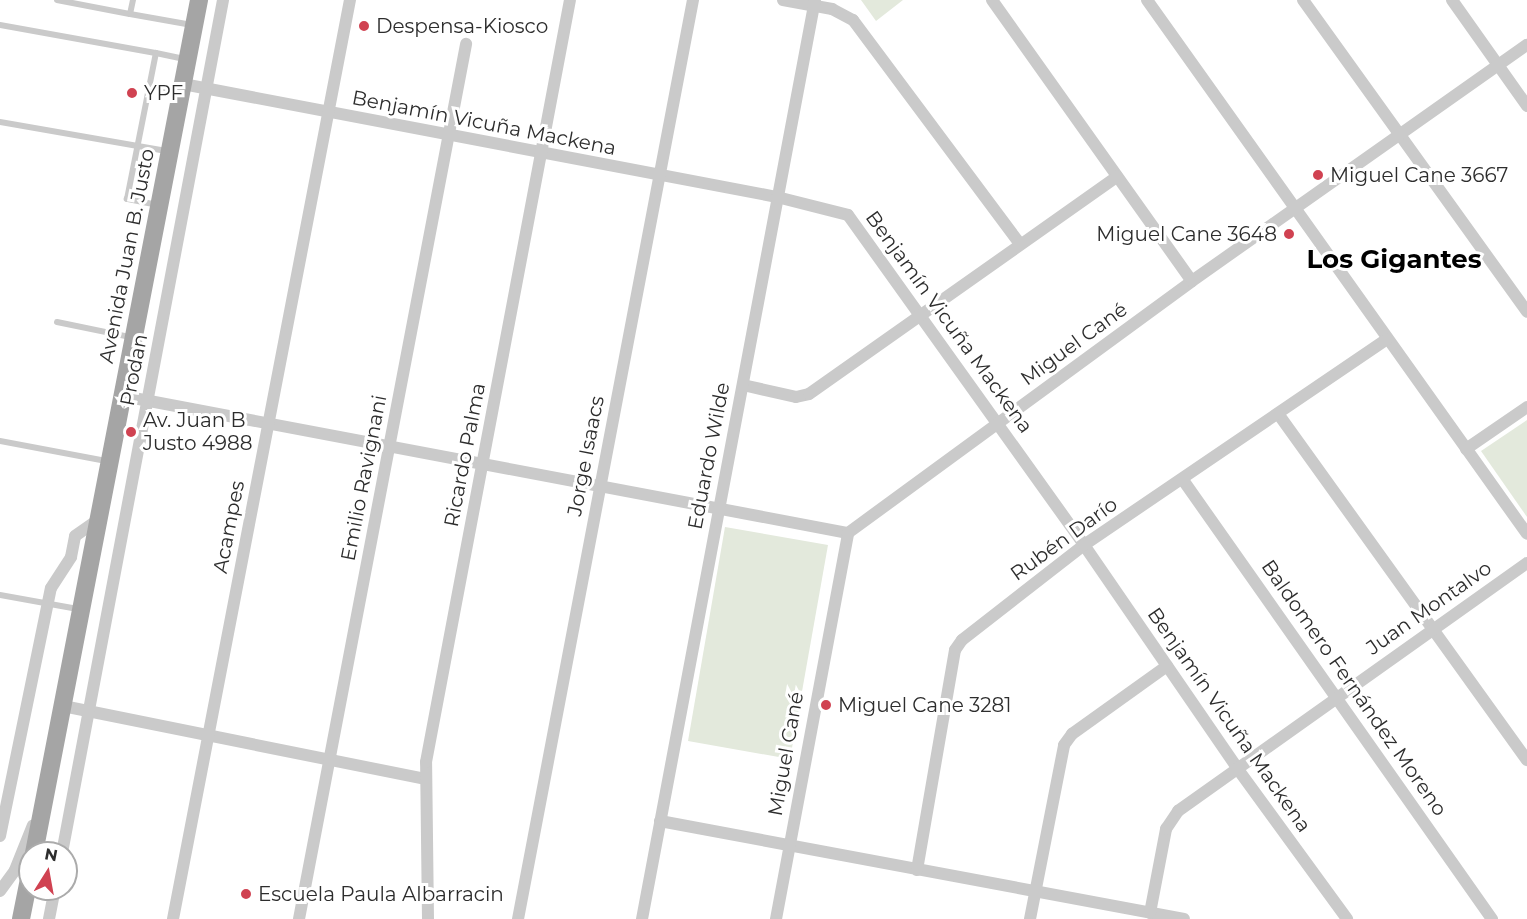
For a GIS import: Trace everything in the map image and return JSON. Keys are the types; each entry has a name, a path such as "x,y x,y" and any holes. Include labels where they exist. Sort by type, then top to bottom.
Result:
{"main road":[{"name":"Avenida Juan B. Justo","path":"36,841 199,0"},
{"path":"21,919 25,901"}],"street":[{"name":"Prodan","path":"64,841 91,712 223,0"},
{"name":"Acampes","path":"173,919 350,0"},
{"name":"Ricardo Palma","path":"428,919 424,779 543,154 570,0"},
{"name":"Jorge Isaacs","path":"518,919 693,0"},
{"path":"783,0 814,3 843,12 853,20 1020,244"},
{"path":"992,0 1192,281"},
{"path":"1147,0 1527,534"},
{"path":"1303,0 1527,312"},
{"path":"1452,0 1527,106"},
{"name":"Eduardo Wilde","path":"642,919 814,3"},
{"name":"Emilio Ravignani","path":"299,919 466,44"},
{"name":"Miguel Cané","path":"776,919 848,533 1192,281 1527,45"},
{"name":"Benjamín Vicuña Mackena","path":"182,89 208,90 777,197 848,214 1084,545 1237,768 1347,919"},
{"path":"743,385 802,396 1117,177"},
{"name":"Rubén Darío","path":"917,870 958,644 1084,545 1279,415 1387,339"},
{"path":"123,396 848,533"},
{"path":"1467,449 1527,407"},
{"path":"1279,415 1527,760"},
{"name":"Baldomero Fernández Moreno","path":"1183,480 1492,919"},
{"path":"0,836 54,578 71,557 75,536 98,520"},
{"name":"Juan Montalvo","path":"1150,913 1170,818 1527,563"},
{"path":"1030,919 1064,745 1072,734 1167,666"},
{"path":"63,706 424,779"},
{"path":"0,891 15,870 45,797"},
{"path":"660,821 1035,893 1184,919"},
{"path":"49,919 53,901"}],"lane":[{"path":"57,0 194,25"},
{"path":"130,14 133,0"},
{"path":"0,24 188,60"},
{"path":"156,53 127,199 160,205"},
{"path":"149,88 182,89"},
{"path":"0,122 170,152"},
{"path":"57,322 134,338"},
{"path":"0,441 110,462"},
{"path":"0,595 81,610"}],"shaded area":[{"path":"861,0 903,0 876,21"},
{"path":"1527,420 1527,517 1481,451"},
{"path":"725,527 828,545 790,759 688,741"}],"place":[{"name":"Despensa-Kiosco","path":"364,26"},
{"name":"YPF","path":"132,93"},
{"name":"Miguel Cane 3667","path":"1318,175"},
{"name":"Miguel Cane 3648","path":"1289,234"},
{"name":"Av. Juan B Justo 4988","path":"131,432"},
{"name":"Miguel Cane 3281","path":"826,705"},
{"name":"Escuela Paula Albarracin","path":"246,894"}],"district":[{"name":"Los Gigantes","path":"1394,260"}]}
